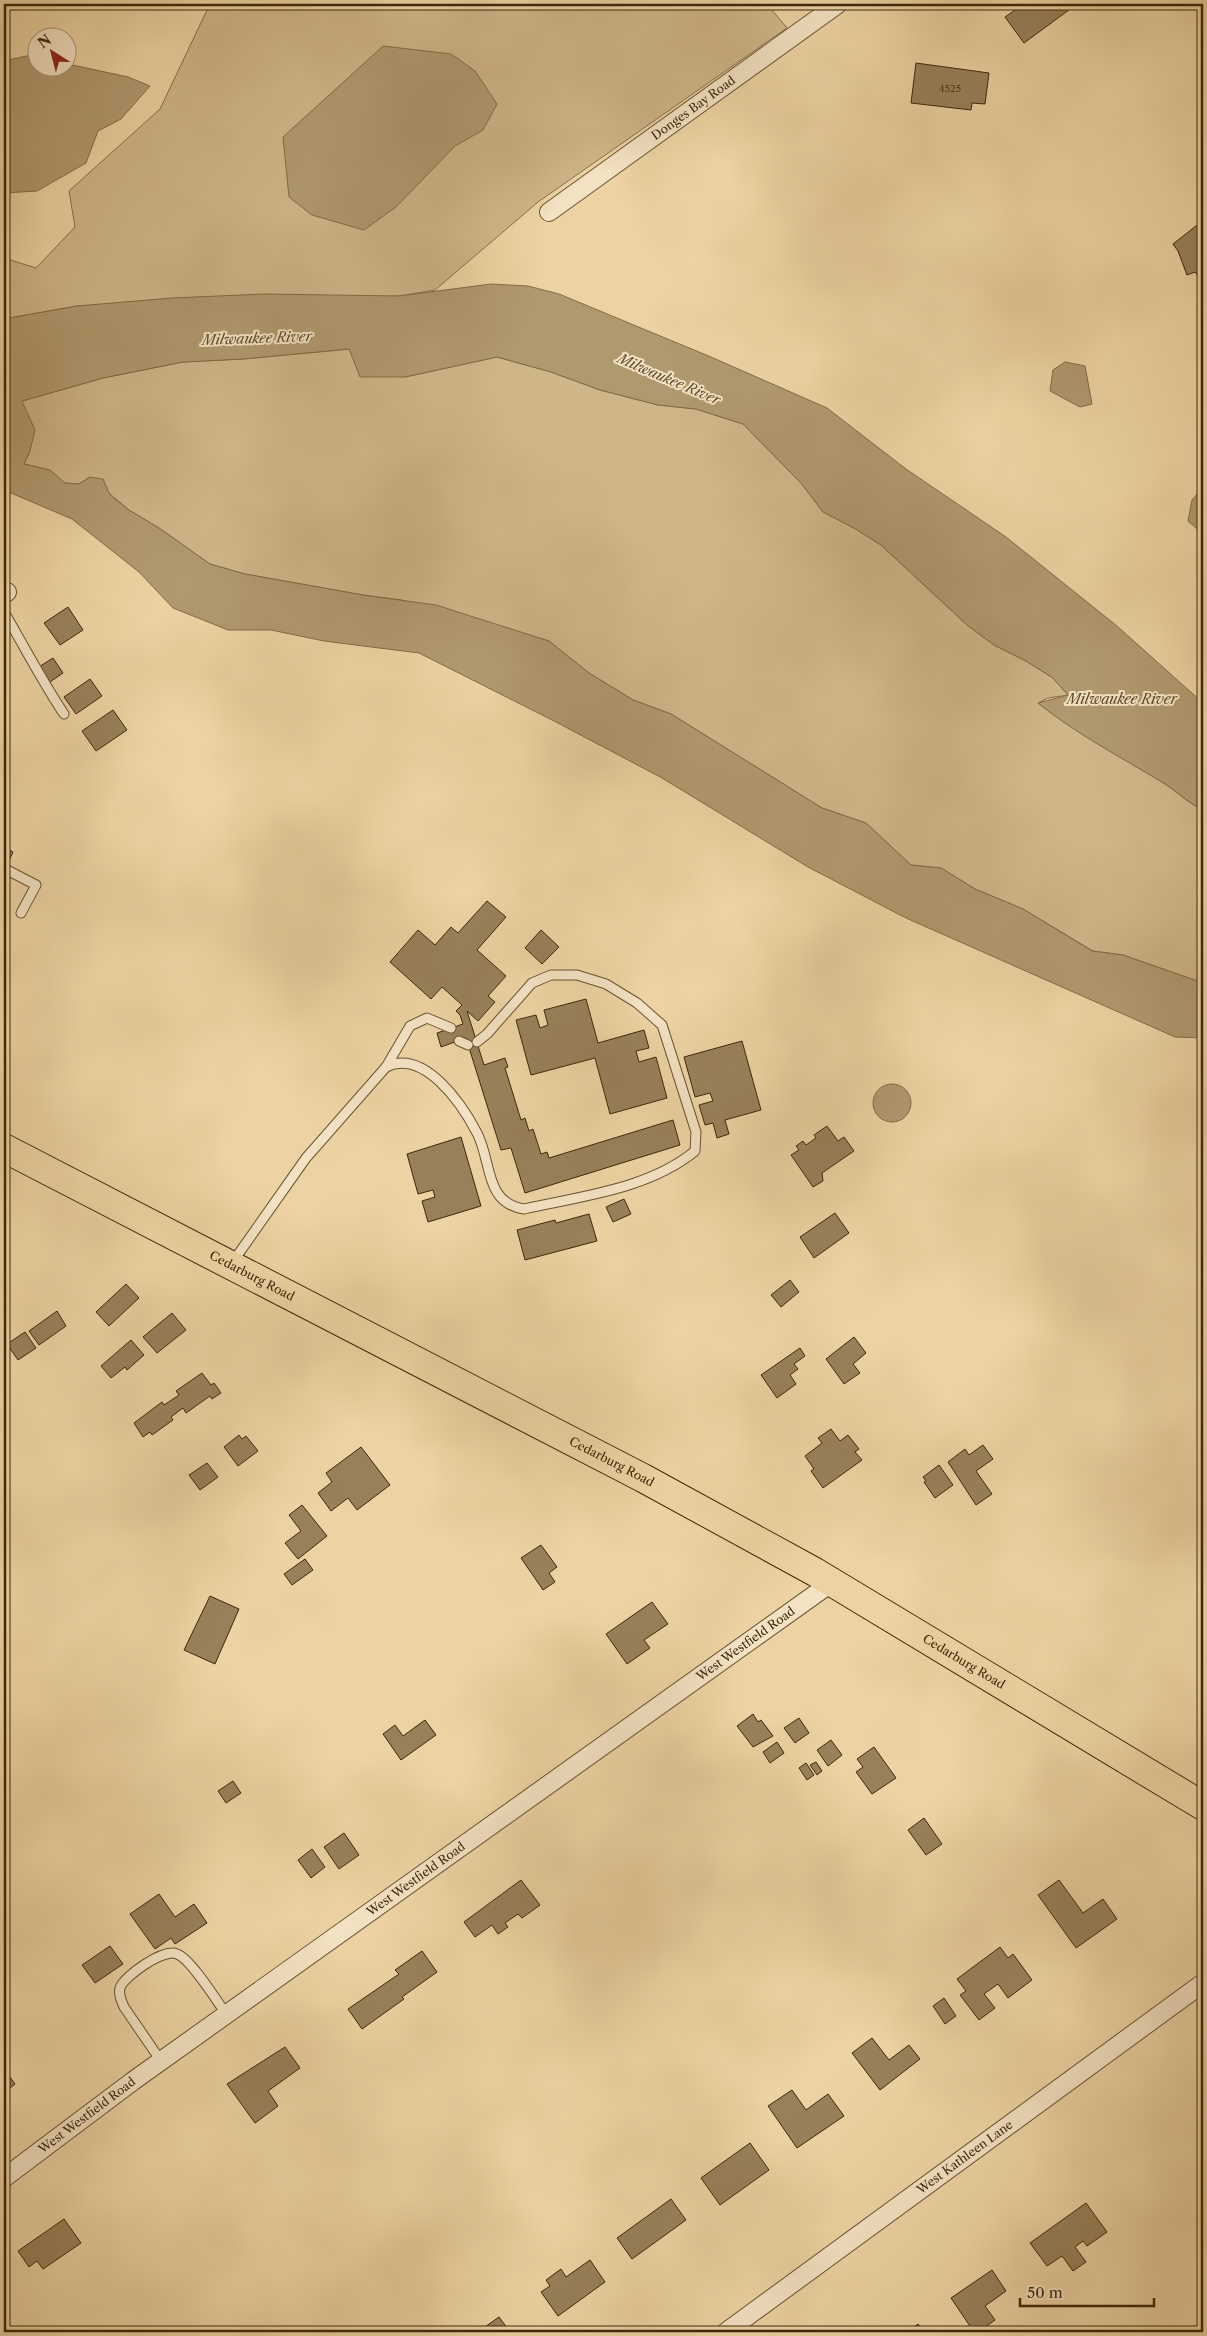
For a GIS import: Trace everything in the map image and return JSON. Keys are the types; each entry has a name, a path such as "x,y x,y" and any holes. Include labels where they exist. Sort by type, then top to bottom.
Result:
{"main road":[{"name":"Cedarburg Road","path":"4,1148 634,1474 831,1583 1203,1806"}],"street":[{"name":"Donges Bay Road","path":"549,212 838,4"},
{"name":"West Westfield Road","path":"4,2178 161,2060 831,1583"},
{"name":"West Kathleen Lane","path":"726,2332 1203,1982"}],"lane":[{"path":"4,612 30,656 38,674 64,714"},
{"path":"5,869 36,884 21,913"},
{"path":"386,1067 395,1062 422,1068 447,1088 478,1134 492,1184 503,1200 512,1207 524,1209 631,1185 682,1162 695,1151 696,1132 662,1025 637,1003 606,984 577,975 551,974 532,983 487,1034 472,1043 459,1041"},
{"path":"231,1265 306,1158 386,1067 410,1026 426,1018 451,1028"},
{"path":"161,2060 127,2012 120,1998 120,1989 124,1981 149,1962 168,1953 177,1954 191,1966 226,2014"}],"shaded area":[{"path":"206,4 767,4 787,28 538,202 435,290 399,296 77,306 4,319 4,258 36,268 75,227 69,191 160,109 208,8"},
{"path":"350,349 405,377 497,357 551,372 600,390 658,405 696,409 743,424 801,483 823,512 881,545 967,625 994,645 1026,661 1053,678 1068,695 1048,698 1038,703 1083,735 1162,782 1203,810 1203,983 1123,955 1093,951 1023,909 975,889 941,868 911,865 866,823 822,808 671,714 633,700 589,673 549,641 402,600 245,574 210,564 159,528 129,510 90,477 79,484 64,483 50,470 24,464 30,451 22,401 103,378 183,362 243,359"}],"water":[{"path":"383,46 451,54 475,71 497,104 483,130 455,146 396,207 364,230 312,215 289,197 283,137"},
{"path":"28,56 28,78 78,78 78,66 128,77 150,86 121,119 98,131 86,163 37,191 4,193 4,61"},
{"name":"Milwaukee River","path":"491,284 528,286 559,294 711,357 827,408 906,469 1006,537 1117,626 1203,703 1203,810 1167,785 1083,735 1038,703 1068,695 1053,678 1026,661 994,645 967,625 881,545 823,512 801,483 743,424 696,409 658,405 600,390 551,372 497,357 405,377 360,377 349,349 243,359 183,362 103,378 22,401 35,430 30,451 24,464 50,470 65,483 79,484 90,477 103,479 110,495 129,510 159,528 210,564 245,574 363,595 436,605 549,641 589,673 633,700 671,714 822,808 866,823 911,865 941,868 975,889 1023,909 1092,951 1123,955 1203,983 1203,1038 1175,1037 906,918 808,867 662,778 419,653 324,641 271,630 228,630 173,608 139,572 72,519 4,490 4,319 77,306 172,298 264,294 399,296"},
{"path":"1065,362 1085,366 1092,404 1080,407 1050,391 1053,370"},
{"path":"1203,487 1203,534 1188,521 1192,500"},
{"path":"892,1084 906,1089 911,1103 906,1117 892,1122 878,1117 873,1103 878,1089"}],"building":[{"path":"1024,4 1028,7 1033,4 1077,4 1024,43 1005,17"},
{"path":"916,63 989,73 985,104 972,103 971,110 911,103"},
{"path":"1203,216 1203,283 1195,272 1187,275 1178,251 1173,244 1201,222 1200,218"},
{"path":"68,607 83,630 60,645 44,623"},
{"path":"53,658 63,673 44,686 34,670"},
{"path":"90,679 102,696 76,714 64,697"},
{"path":"113,710 127,730 96,751 82,731"},
{"path":"4,847 13,852 4,871"},
{"path":"487,901 506,917 477,950 506,976 488,996 495,1002 478,1021 467,1011 484,1065 505,1058 508,1067 505,1068 521,1120 525,1118 529,1131 533,1129 541,1154 547,1152 549,1158 673,1120 680,1145 525,1193 511,1148 501,1150 466,1038 441,1047 437,1033 463,1024 460,1015 456,1011 462,1005 442,987 431,999 390,962 418,930 435,945 451,927 458,933"},
{"path":"541,930 559,947 542,964 525,948"},
{"path":"586,999 598,1043 644,1030 649,1048 636,1051 639,1062 656,1057 667,1098 610,1114 595,1058 531,1075 516,1020 536,1015 540,1028 548,1025 544,1010"},
{"path":"742,1041 761,1110 725,1120 729,1134 717,1138 713,1123 705,1125 699,1105 713,1101 710,1093 695,1097 684,1057"},
{"path":"827,1126 838,1141 844,1137 854,1151 822,1173 823,1181 813,1187 791,1155 799,1150 796,1146 803,1141 806,1145 816,1138 814,1135"},
{"path":"461,1137 481,1206 428,1222 422,1201 435,1197 433,1190 418,1194 407,1154"},
{"path":"624,1199 631,1214 613,1222 606,1207"},
{"path":"835,1213 849,1233 814,1258 800,1237"},
{"path":"589,1214 597,1241 525,1260 517,1230 555,1220 556,1223"},
{"path":"790,1280 799,1292 781,1307 771,1295"},
{"path":"126,1284 139,1298 109,1326 96,1312"},
{"path":"57,1311 66,1326 39,1345 29,1331"},
{"path":"172,1313 186,1330 157,1353 143,1337"},
{"path":"25,1332 36,1348 18,1360 7,1344"},
{"path":"854,1337 866,1353 853,1364 860,1373 844,1384 826,1359"},
{"path":"131,1340 144,1355 127,1370 125,1367 111,1378 101,1366"},
{"path":"800,1348 805,1356 794,1364 798,1369 790,1375 796,1384 777,1398 761,1375"},
{"path":"202,1373 211,1385 214,1383 221,1393 212,1399 210,1396 186,1413 183,1408 171,1417 173,1420 152,1435 150,1432 143,1437 134,1423 162,1402 164,1405 179,1395 176,1391"},
{"path":"831,1429 840,1441 848,1435 859,1449 855,1452 862,1460 823,1488 811,1471 814,1469 805,1456 822,1443 818,1438"},
{"path":"239,1435 242,1439 246,1436 258,1451 238,1466 224,1447"},
{"path":"983,1445 993,1459 976,1471 992,1494 976,1505 948,1462 965,1449 969,1455"},
{"path":"361,1447 390,1485 357,1510 348,1498 331,1511 318,1493 332,1482 326,1473"},
{"path":"207,1463 218,1477 200,1490 189,1475"},
{"path":"939,1465 953,1485 935,1498 924,1482 926,1481 923,1477"},
{"path":"302,1505 327,1536 298,1559 285,1543 301,1531 289,1515"},
{"path":"541,1545 557,1567 549,1573 555,1582 543,1590 521,1558"},
{"path":"305,1559 313,1570 292,1585 284,1574"},
{"path":"210,1596 239,1609 215,1664 184,1650"},
{"path":"652,1602 668,1624 644,1640 650,1648 627,1664 606,1634"},
{"path":"753,1714 758,1722 761,1720 773,1736 753,1747 737,1726"},
{"path":"799,1718 809,1733 795,1743 784,1728"},
{"path":"425,1720 436,1735 401,1760 383,1734 395,1725 403,1736"},
{"path":"831,1740 842,1755 828,1766 817,1750"},
{"path":"777,1742 784,1753 770,1763 763,1752"},
{"path":"874,1747 896,1778 872,1794 856,1772 863,1767 857,1759"},
{"path":"816,1762 822,1771 817,1775 810,1765"},
{"path":"806,1763 814,1775 807,1780 799,1768"},
{"path":"233,1781 241,1793 226,1803 218,1791"},
{"path":"924,1818 942,1844 926,1855 908,1830"},
{"path":"344,1833 359,1855 339,1869 324,1847"},
{"path":"312,1849 325,1867 311,1878 298,1860"},
{"path":"521,1880 540,1905 522,1918 518,1914 505,1923 508,1927 498,1934 492,1925 475,1937 464,1922"},
{"path":"1059,1880 1083,1913 1103,1899 1117,1919 1076,1948 1038,1895"},
{"path":"159,1894 175,1917 194,1904 207,1923 175,1944 171,1938 155,1949 130,1914"},
{"path":"110,1946 123,1964 95,1983 82,1965"},
{"path":"1000,1947 1008,1958 1013,1954 1032,1980 1008,1998 998,1984 984,1994 995,2008 979,2020 960,1995 966,1991 957,1979"},
{"path":"422,1951 437,1972 402,1997 404,1999 362,2029 348,2009 399,1974 395,1970"},
{"path":"944,1998 956,2016 945,2024 933,2006"},
{"path":"872,2038 889,2060 909,2045 920,2059 880,2090 852,2053"},
{"path":"285,2047 300,2068 268,2091 278,2106 255,2123 227,2084"},
{"path":"4,2069 15,2084 4,2093"},
{"path":"792,2090 806,2110 828,2094 844,2116 797,2148 768,2106"},
{"path":"1203,2121 1203,2134 1197,2125"},
{"path":"750,2143 769,2170 720,2205 701,2178"},
{"path":"671,2199 686,2220 632,2259 617,2238"},
{"path":"1086,2203 1107,2232 1087,2246 1083,2241 1075,2247 1086,2262 1073,2271 1062,2256 1047,2266 1030,2243"},
{"path":"64,2219 81,2243 43,2269 37,2261 29,2267 18,2251"},
{"path":"590,2260 605,2282 558,2316 541,2292 550,2286 546,2280 561,2269 566,2277"},
{"path":"992,2270 1006,2291 985,2306 995,2320 978,2332 974,2332 951,2298"},
{"path":"499,2317 510,2332 478,2332"},
{"path":"918,2324 924,2332 908,2332"}]}
